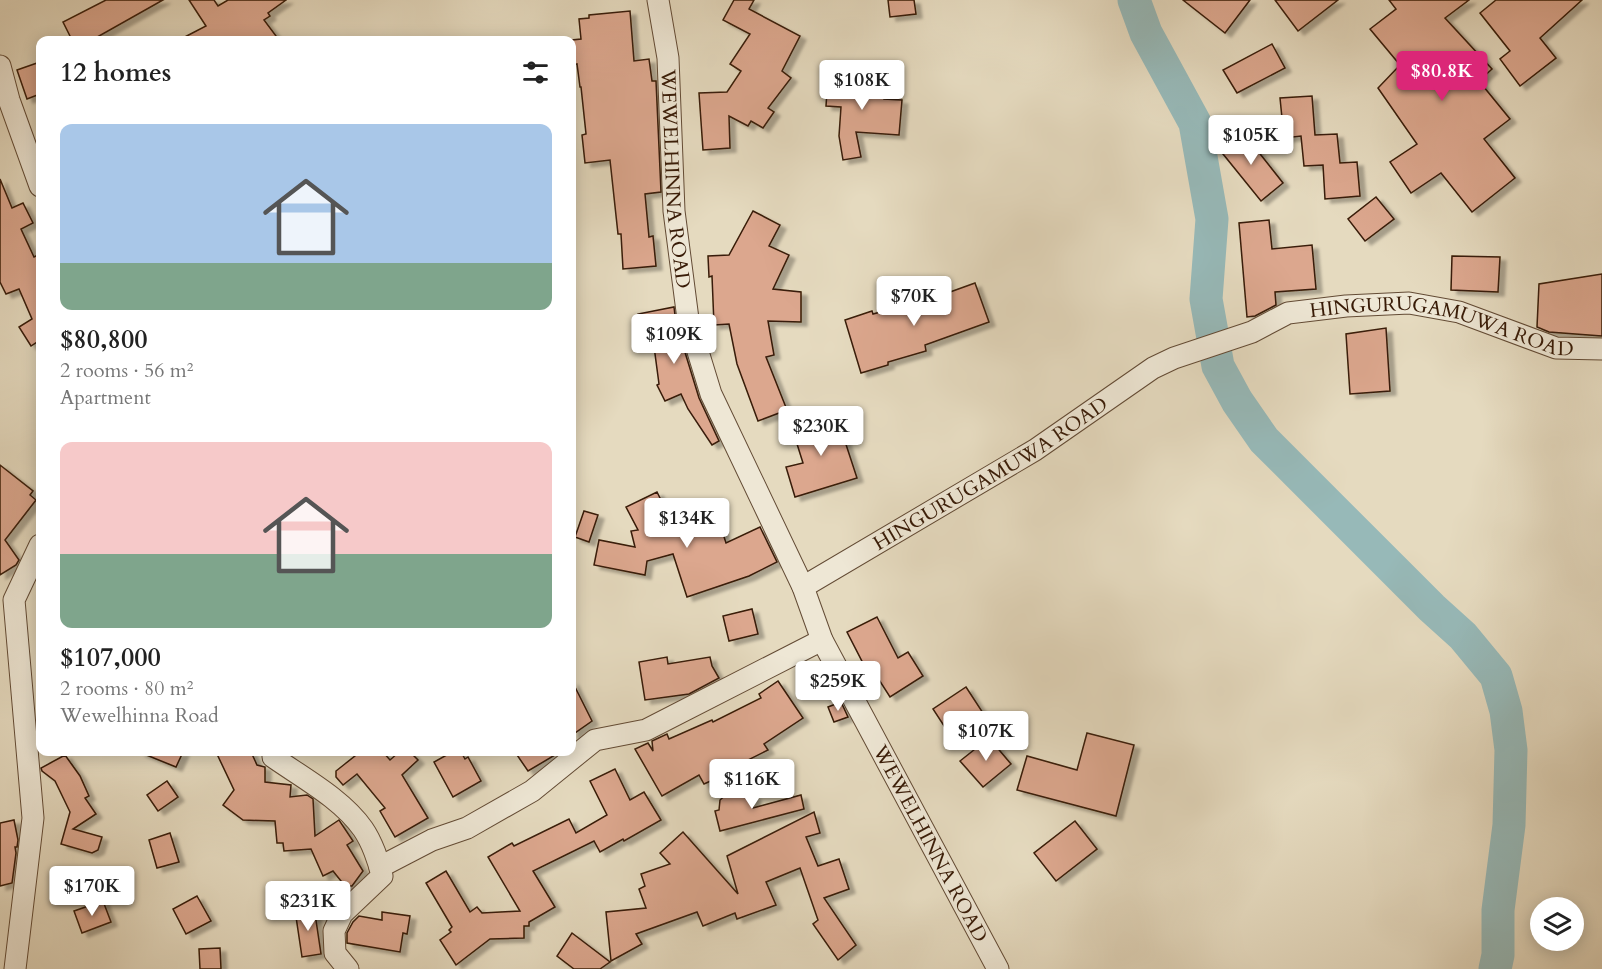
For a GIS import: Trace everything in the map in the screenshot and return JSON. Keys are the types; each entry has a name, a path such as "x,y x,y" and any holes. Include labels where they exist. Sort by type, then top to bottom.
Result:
{"street":[{"name":"WEWELHINNA ROAD","path":"658,0 669,58 674,211 688,319 711,394 803,587 822,640 998,969"},
{"path":"0,66 9,100 36,175"},
{"name":"HINGURUGAMUWA ROAD","path":"803,587 1035,450 1153,368 1174,358 1252,332 1288,313 1346,306 1409,303 1459,312 1556,348 1602,349"},
{"path":"15,969 33,818 14,600 36,553"},
{"path":"576,755 595,740 646,730 822,640"},
{"path":"273,756 344,807 364,830 380,867 382,876 342,914 334,931 335,953 348,969"},
{"path":"380,867 432,840 467,828 532,791 575,756"}],"building":[{"path":"106,0 163,0 99,36 70,36 63,22"},
{"path":"189,0 214,0 218,6 228,0 286,0 268,13 270,16 264,20 276,36 187,36 206,26"},
{"path":"734,0 754,0 749,9 800,36 782,71 791,78 768,108 774,112 763,128 751,121 748,126 729,116 730,148 703,150 699,93 727,92 741,71 730,64 750,34 723,20"},
{"path":"888,0 914,0 916,14 890,17"},
{"path":"1183,0 1250,0 1225,33"},
{"path":"1275,0 1338,0 1298,31"},
{"path":"1389,0 1469,0 1445,18 1492,69 1479,81 1510,119 1484,139 1515,178 1472,212 1441,173 1411,193 1390,162 1417,144 1378,88 1400,65 1370,29 1396,9"},
{"path":"1496,0 1582,0 1540,38 1556,58 1520,86 1500,59 1510,51 1480,13"},
{"path":"630,11 634,61 649,59 652,81 656,81 661,192 645,194 649,237 653,236 656,266 623,269 621,234 618,234 610,160 585,163 582,135 586,134 576,64 576,40 581,39 579,19 589,18 589,15"},
{"path":"1272,44 1285,68 1237,93 1223,70"},
{"path":"36,63 36,96 27,99 17,70"},
{"path":"828,77 886,81 884,99 902,100 899,135 856,132 861,157 843,160 839,136 841,107 826,106"},
{"path":"1312,96 1315,135 1337,134 1340,163 1357,162 1360,196 1325,199 1323,165 1304,166 1301,136 1284,138 1280,98"},
{"path":"1242,131 1283,183 1261,201 1219,149"},
{"path":"0,179 12,208 23,203 33,223 21,229 34,257 36,256 36,343 31,346 19,327 32,319 19,289 6,294 0,282"},
{"path":"1376,197 1394,219 1365,241 1348,219"},
{"path":"753,211 780,225 769,246 789,255 773,289 801,292 801,322 768,321 774,355 766,357 787,410 758,421 737,364 729,324 714,325 712,276 709,277 708,256 729,255"},
{"path":"1269,220 1272,249 1312,245 1316,289 1275,292 1276,305 1255,316 1247,317 1239,223"},
{"path":"1452,256 1500,257 1498,292 1451,290"},
{"path":"1602,274 1602,336 1549,332 1537,327 1539,284"},
{"path":"975,283 989,322 925,345 926,351 861,373 845,320 872,311 873,314 913,303 914,305"},
{"path":"674,307 676,323 699,398 719,441 712,445 688,409 681,394 665,401 657,385 659,384 653,339 643,341 638,314"},
{"path":"1386,328 1390,391 1350,394 1346,334"},
{"path":"836,414 857,478 795,497 786,467 803,463 792,428"},
{"path":"0,465 33,491 30,495 36,500 5,540 19,560 16,565 0,575"},
{"path":"657,492 675,528 717,515 726,543 760,527 777,562 749,576 687,597 673,554 647,561 645,575 594,565 599,540 635,547 631,531 638,530 626,507"},
{"path":"584,511 598,515 589,542 576,537"},
{"path":"752,609 758,634 729,641 723,616"},
{"path":"877,617 898,658 908,652 923,676 890,697 869,664 865,667 847,632"},
{"path":"667,657 668,664 710,657 719,678 689,694 645,700 639,662"},
{"path":"778,681 803,718 764,744 768,750 734,767 735,770 704,784 699,775 662,796 635,749 648,743 653,751 652,741 667,734 669,739 712,720 713,722 761,698 759,694"},
{"path":"966,687 983,713 950,735 933,709"},
{"path":"576,689 592,721 576,732"},
{"path":"841,702 848,717 834,722 828,707"},
{"path":"1087,733 1134,745 1116,816 1017,790 1027,756 1077,770"},
{"path":"989,738 1011,764 983,787 960,761"},
{"path":"66,756 80,776 89,796 85,798 96,814 73,829 102,837 98,850 92,853 61,844 70,812 55,781 41,768"},
{"path":"149,756 181,756 176,767"},
{"path":"218,756 253,756 257,765 265,767 265,782 291,785 290,797 307,795 313,799 315,836 339,820 353,841 347,845 363,871 352,886 345,886 333,871 323,876 311,849 284,851 283,843 277,843 275,821 243,820 223,805 234,790"},
{"path":"355,756 386,756 390,760 394,756 414,756 418,760 402,775 428,818 395,837 380,811 385,808 357,774 343,785 336,777 336,771"},
{"path":"445,756 463,756 465,759 468,757 481,781 453,797 434,762"},
{"path":"518,756 553,756 528,771"},
{"path":"615,769 630,800 644,792 661,820 600,852 594,841 533,871 555,907 529,922 529,926 524,926 524,938 490,939 456,965 440,940 451,932 449,930 452,927 426,883 446,871 470,912 477,907 482,913 520,911 488,857 512,843 514,846 569,819 576,833 607,815 590,781"},
{"path":"167,781 178,797 158,811 147,795"},
{"path":"729,792 755,797 753,808 801,795 804,809 720,831 715,811 719,810 720,800"},
{"path":"814,812 820,833 806,837 818,866 839,859 849,889 824,898 856,945 838,960 813,924 818,920 800,868 766,882 776,905 737,919 735,913 703,926 697,912 636,934 642,944 611,961 606,912 646,908 639,889 645,886 641,874 670,864 660,853 683,832 738,894 727,856"},
{"path":"14,820 18,840 17,847 15,847 12,883 0,886 0,823"},
{"path":"1075,821 1097,849 1056,881 1034,853"},
{"path":"170,833 179,862 157,868 149,840"},
{"path":"197,896 211,921 186,934 173,909"},
{"path":"103,901 111,922 82,933 74,911"},
{"path":"314,907 321,954 302,957 295,910"},
{"path":"382,912 410,916 407,934 403,933 400,952 347,943 347,933 359,916 382,920"},
{"path":"572,933 610,962 600,969 574,969 557,956"},
{"path":"220,948 221,969 200,969 199,949"}],"waterway":[{"path":"1134,0 1146,33 1195,123 1212,219 1206,299 1218,366 1237,401 1264,440 1432,608 1463,636 1496,676 1506,711 1511,750 1509,825 1498,910 1498,955 1495,969"}]}
